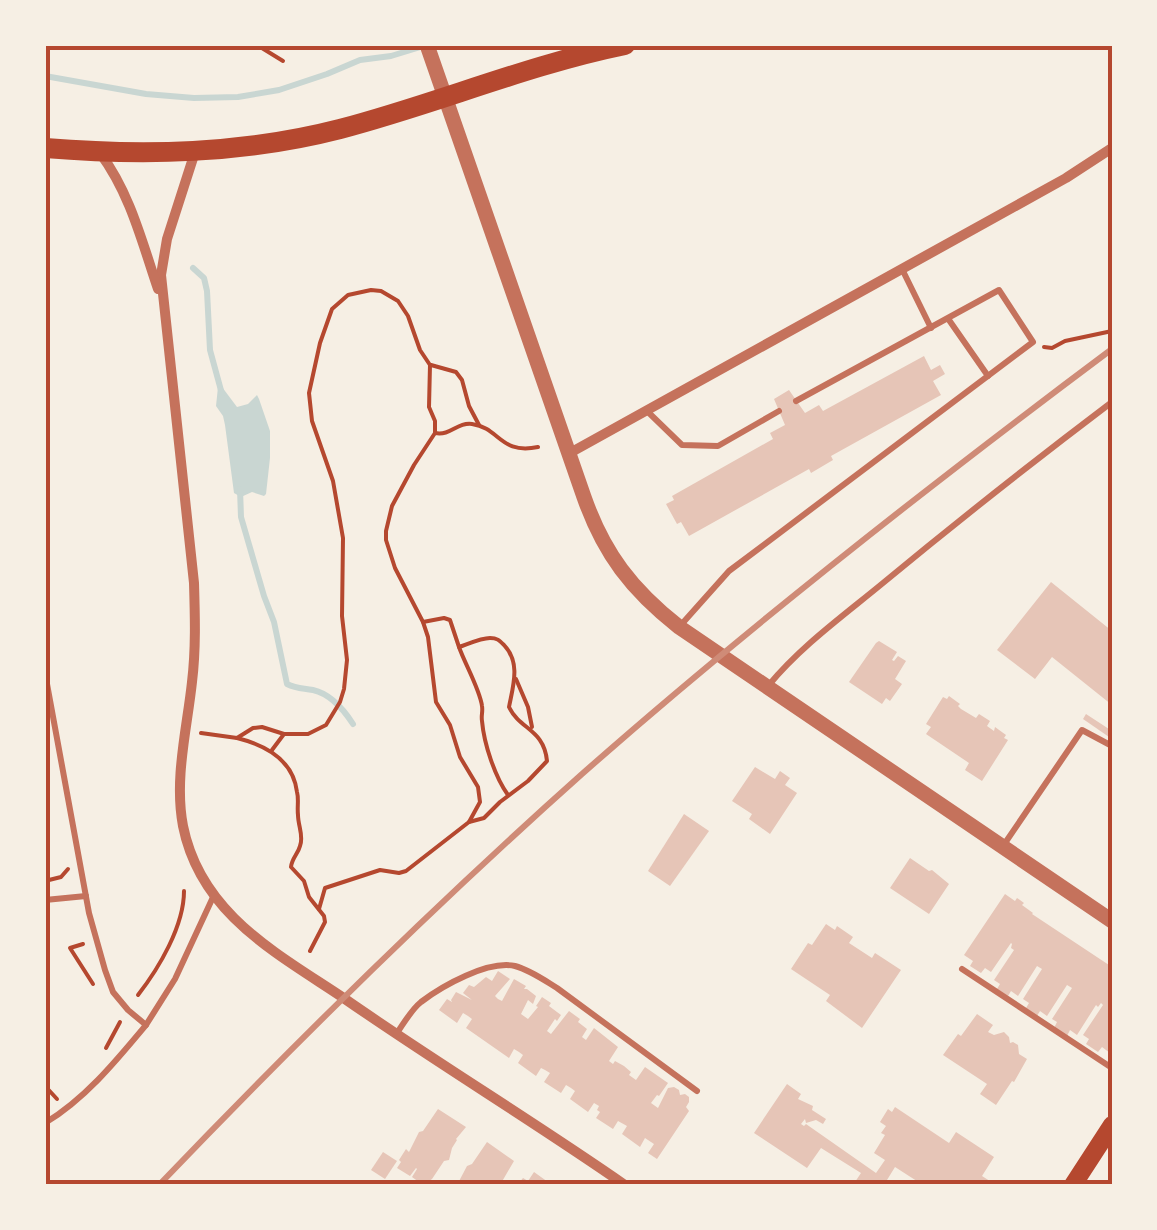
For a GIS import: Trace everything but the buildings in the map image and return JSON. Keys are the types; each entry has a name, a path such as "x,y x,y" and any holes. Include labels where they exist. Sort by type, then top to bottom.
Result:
{"main road":[{"path":"45,148 194,152 270,143 381,118 551,62 624,45"},
{"path":"1073,1185 1112,1125"}],"street":[{"path":"428,45 594,524 604,545 636,588 679,627 1112,921"},
{"path":"568,454 1066,178 1112,148"},
{"path":"99,152 129,204 163,304"},
{"path":"194,152 162,260 163,304 194,583 196,632 180,777 183,824 196,865 214,895 253,934 617,1183"}],"lane":[{"path":"902,270 931,328"},
{"path":"679,627 729,571 1033,342 999,290 796,401"},
{"path":"948,319 988,376"},
{"path":"761,682 1112,402"},
{"path":"648,412 682,446 718,446 778,410"},
{"path":"45,673 86,896 105,970 113,992 146,1025"},
{"path":"1003,846 1082,730 1112,746"},
{"path":"45,1123 101,1076 146,1025 175,979 214,895"},
{"path":"45,900 86,896"},
{"path":"396,1033 418,1005 462,978 492,966 515,966 557,988 696,1091"},
{"path":"962,968 1112,1068"}],"path":[{"path":"66,45 140,45"},
{"path":"256,45 282,62"},
{"path":"237,738 262,727 284,734 308,734 326,725 340,702 347,660 342,616 343,538 333,480 309,407 312,378 337,302 356,292 390,294 408,316 430,366 428,406 435,421 435,433 392,506 386,531 389,553 423,622 432,651 436,702 450,724 457,750 480,795 469,822"},
{"path":"1033,342 1052,348 1065,341 1112,332"},
{"path":"430,366 456,372 479,426"},
{"path":"435,433 448,434 463,424 479,426 513,448 538,447"},
{"path":"423,622 450,620 480,696 482,726 491,760 508,796"},
{"path":"319,909 325,888 380,870 403,872 469,822 484,818 547,761 532,729 510,652 496,638 459,647"},
{"path":"515,675 509,707 516,718 532,729"},
{"path":"186,732 254,742 272,751 288,768 297,788 302,834 291,867 304,881 325,922 310,951"},
{"path":"272,751 284,734"},
{"path":"138,994 170,944 184,891"},
{"path":"100,1058 120,1022"},
{"path":"45,1086 58,1099"},
{"path":"45,1108 67,1090"}],"shaded area":[{"path":"218,387 237,407 248,404 257,395 259,399 270,431 264,496 252,492 241,497 234,493 225,425 216,406"}],"waterway":[{"path":"45,76 146,94 238,97 279,90 360,60 427,45"},
{"path":"193,268 204,278 207,291 210,350 222,394"},
{"path":"240,489 241,517 274,622 287,684 326,695 353,724"}],"railway":[{"path":"159,1185 366,975 582,774 842,556 1112,349"}]}
